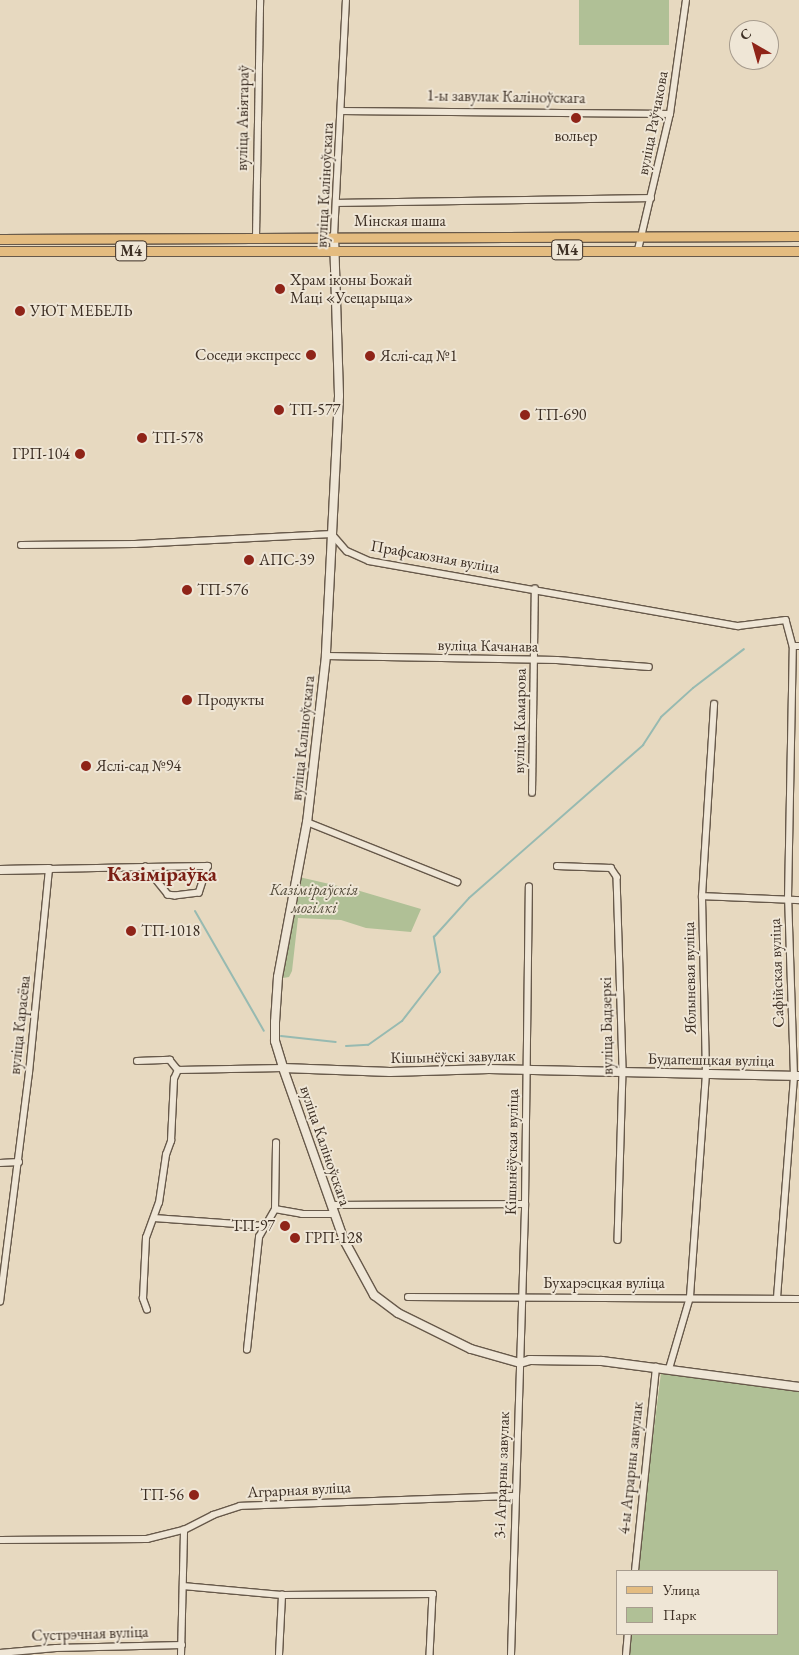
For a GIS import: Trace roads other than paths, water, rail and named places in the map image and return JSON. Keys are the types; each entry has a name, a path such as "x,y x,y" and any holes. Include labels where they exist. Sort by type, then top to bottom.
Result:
{"main road":[{"name":"Мінская шаша","path":"0,239 334,236 799,236"},
{"name":"вуліца Каліноўскага","path":"334,236 339,396 326,656 307,822 278,978 275,1041 332,1205 333,1214 351,1257 374,1295 431,1332 471,1349 520,1363"},
{"name":"Мінская шаша","path":"0,251 799,251"},
{"path":"0,870 50,869"},
{"name":"Кішынёўскі завулак","path":"283,1068 390,1072 527,1070 623,1072"},
{"name":"Будапешцкая вуліца","path":"623,1072 797,1076"},
{"path":"520,1363 530,1360 602,1361 799,1387"}],"street":[{"name":"вуліца Авіятараў","path":"256,237 260,0"},
{"name":"вуліца Каліноўскага","path":"334,236 343,111 346,0"},
{"name":"вуліца Раўчакова","path":"638,250 652,198 670,114 686,0"},
{"name":"1-ы завулак Каліноўскага","path":"343,111 670,114"},
{"path":"336,203 652,198"},
{"path":"21,545 135,544 332,534"},
{"name":"Прафсаюзная вуліца","path":"332,534 346,551 369,561 738,626 786,620 796,646"},
{"name":"вуліца Камарова","path":"532,794 535,589"},
{"name":"Сафійская вуліца","path":"777,1298 797,1076 788,900 796,646"},
{"name":"вуліца Качанава","path":"326,656 534,660 649,667"},
{"name":"Яблыневая вуліца","path":"669,1369 690,1297 706,1074 702,896 714,704"},
{"path":"307,822 457,882"},
{"path":"50,869 145,867 208,866 199,893 175,896 168,895 145,867"},
{"name":"вуліца Бадзеркі","path":"557,866 611,868 617,873 623,1072 618,1240"},
{"name":"вуліца Карасёва","path":"0,1302 19,1162 50,869"},
{"name":"Кішынёўская вуліца","path":"522,1297 529,887"},
{"path":"702,896 799,900"},
{"path":"137,1061 170,1060 178,1070"},
{"path":"178,1070 283,1068"},
{"path":"147,1310 143,1299 146,1238 154,1218 171,1141 174,1079 178,1070"},
{"path":"246,1350 260,1237 276,1209 276,1143"},
{"path":"0,1163 19,1162"},
{"path":"332,1205 525,1204"},
{"path":"276,1209 302,1214 333,1214"},
{"path":"154,1218 265,1226"},
{"name":"Бухарэсцкая вуліца","path":"408,1297 690,1297 799,1300"},
{"name":"3-і Аграрны завулак","path":"511,1655 522,1297"},
{"name":"4-ы Аграрны завулак","path":"634,1570 656,1367"},
{"name":"Аграрная вуліца","path":"0,1540 147,1539 184,1530 240,1506 515,1496"},
{"path":"181,1655 184,1530"},
{"path":"183,1586 282,1595 433,1594 430,1655"},
{"path":"279,1655 282,1595"},
{"path":"626,1655 628,1635"},
{"name":"Сустрэчная вуліца","path":"0,1652 56,1648 182,1645"}],"waterway":[{"path":"346,1046 368,1045 402,1021 440,972 434,937 469,898 643,745 661,717 693,688 744,649"},
{"path":"195,911 264,1031"},
{"path":"281,1036 336,1042"}],"place":[{"name":"вольер","path":"576,118"},
{"name":"Храм іконы Божай Маці «Усецарыца»","path":"280,289"},
{"name":"УЮТ МЕБЕЛЬ","path":"20,311"},
{"name":"Соседи экспресс","path":"311,355"},
{"name":"Яслі-сад №1","path":"370,356"},
{"name":"ТП-577","path":"279,410"},
{"name":"ТП-690","path":"525,415"},
{"name":"ТП-578","path":"142,438"},
{"name":"ГРП-104","path":"80,454"},
{"name":"АПС-39","path":"249,560"},
{"name":"ТП-576","path":"187,590"},
{"name":"Продукты","path":"187,700"},
{"name":"Яслі-сад №94","path":"86,766"},
{"name":"ТП-1018","path":"131,931"},
{"name":"ТП-97","path":"285,1226"},
{"name":"ГРП-128","path":"295,1238"},
{"name":"ТП-56","path":"194,1495"}],"district":[{"name":"Казіміраўка","path":"162,874"}],"park label":[{"name":"Казіміраўскія могілкі","path":"314,899"}]}
